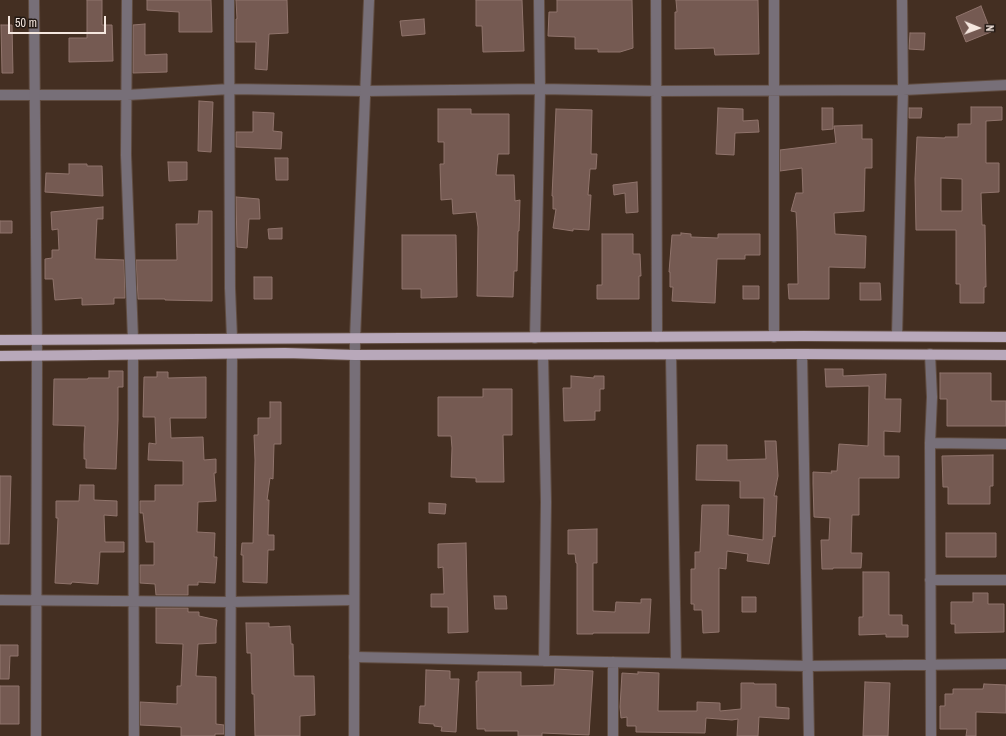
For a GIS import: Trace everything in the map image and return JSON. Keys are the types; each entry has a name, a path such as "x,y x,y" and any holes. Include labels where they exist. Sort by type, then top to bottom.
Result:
{"main road":[{"path":"0,340 535,338 657,336 1006,337"},
{"path":"0,356 232,355 285,353 356,355 1006,355"}],"street":[{"path":"34,0 37,355 36,736"},
{"path":"127,0 126,155 132,339"},
{"path":"229,0 230,288 232,338"},
{"path":"354,736 355,339 369,0"},
{"path":"535,338 540,89 539,0"},
{"path":"656,0 657,336"},
{"path":"774,0 774,336"},
{"path":"897,336 903,90 902,0"},
{"path":"0,95 127,95 230,89 365,91 540,89 656,92 903,90 1006,85"},
{"path":"802,354 809,736"},
{"path":"930,354 932,397 930,443 931,736"},
{"path":"133,355 134,736"},
{"path":"230,736 232,355"},
{"path":"544,355 546,502 544,661"},
{"path":"670,355 676,663"},
{"path":"930,443 1006,444"},
{"path":"930,580 1006,580"},
{"path":"0,600 231,602 354,600"},
{"path":"354,657 808,666 1006,664"},
{"path":"613,662 613,736"}],"building":[{"path":"87,0 102,0 102,25 112,25 113,61 69,62 69,38 87,38"},
{"path":"147,0 211,0 212,32 179,32 179,12 147,10"},
{"path":"236,0 287,0 288,33 269,34 267,70 255,69 256,42 236,42"},
{"path":"476,0 522,0 524,51 483,52 482,26 476,26"},
{"path":"557,0 632,0 633,48 620,52 598,52 598,49 575,49 575,37 548,36 549,12 557,12"},
{"path":"676,0 758,0 759,54 715,55 714,48 675,49 675,12 677,12"},
{"path":"981,6 991,32 966,42 956,17"},
{"path":"424,19 425,34 402,36 400,21"},
{"path":"145,24 145,55 167,54 167,72 133,73 133,25"},
{"path":"1,25 12,25 13,73 2,73"},
{"path":"910,33 925,33 924,50 909,49"},
{"path":"199,101 213,102 211,152 198,151"},
{"path":"971,107 1002,107 1002,120 986,121 986,163 999,163 999,192 981,193 982,225 985,225 986,287 984,287 984,303 960,303 960,284 956,284 956,230 916,230 915,179 917,137 958,137 958,124 971,124","holes":["941,178 962,179 962,211 941,211"]},
{"path":"718,108 743,109 743,121 758,120 759,132 735,133 734,155 716,154"},
{"path":"822,108 833,108 833,129 822,130"},
{"path":"909,108 922,108 921,118 909,118"},
{"path":"438,109 471,109 471,114 509,114 509,154 498,154 496,175 514,175 515,201 520,200 517,271 514,271 513,297 477,296 478,227 476,212 453,214 452,199 441,200 440,164 444,164 444,142 438,142"},
{"path":"556,109 592,110 591,154 597,154 596,169 590,169 588,195 591,195 589,230 573,229 573,231 553,228 556,209 553,209 552,196"},
{"path":"253,112 274,113 273,131 282,132 281,149 236,147 236,132 253,132"},
{"path":"862,125 862,139 872,139 872,168 865,168 864,211 834,213 835,234 866,236 865,268 829,267 829,299 789,299 788,284 798,284 796,212 791,211 796,193 803,193 802,168 780,171 780,150 836,143 834,126"},
{"path":"275,158 288,158 288,180 276,180"},
{"path":"168,162 187,162 187,180 169,181"},
{"path":"69,164 102,166 103,196 45,192 46,173 69,174"},
{"path":"637,182 638,212 626,213 625,193 614,195 613,185"},
{"path":"236,197 259,199 260,219 249,219 247,248 237,247"},
{"path":"103,207 103,219 97,219 95,259 124,260 125,298 114,298 114,304 82,305 82,298 55,300 53,279 45,279 45,259 52,258 52,250 59,250 58,229 52,230 51,212"},
{"path":"199,211 212,211 212,301 138,299 136,260 177,260 176,224 198,224"},
{"path":"0,221 12,221 12,233 0,233"},
{"path":"282,228 282,239 269,239 268,229"},
{"path":"681,233 691,234 691,237 718,238 718,234 760,234 760,255 745,255 745,259 717,259 715,303 672,301 673,287 670,287 669,272 672,235 681,235"},
{"path":"602,234 633,234 633,254 640,254 641,276 639,276 639,299 597,299 597,285 602,285"},
{"path":"402,235 456,235 457,297 421,298 421,289 402,289"},
{"path":"254,277 272,277 272,299 254,299"},
{"path":"860,283 880,283 881,300 860,300"},
{"path":"743,286 759,286 759,299 743,299"},
{"path":"825,369 843,369 843,376 886,374 885,399 901,399 900,432 884,431 884,456 899,456 899,478 859,478 859,515 852,515 851,553 862,553 861,568 822,569 821,540 829,540 830,518 814,517 813,472 832,473 831,471 837,471 839,444 868,446 869,386 826,387"},
{"path":"109,371 123,371 123,387 118,387 116,469 86,468 86,459 84,459 85,426 53,425 54,379 109,378"},
{"path":"157,372 168,372 168,378 206,377 206,418 170,418 171,438 203,437 204,460 216,459 216,473 214,473 216,501 198,502 197,532 215,533 214,557 217,557 215,583 198,582 198,585 188,585 188,595 156,595 155,584 140,583 140,565 154,565 154,542 146,542 143,513 140,513 140,501 155,501 155,485 183,485 183,461 148,460 149,443 156,444 155,417 143,417 144,377 157,377"},
{"path":"940,373 991,373 991,401 1006,401 1006,426 947,426 947,399 940,399"},
{"path":"571,376 594,378 594,376 604,376 604,389 600,389 600,411 595,411 595,420 564,421 563,388 571,388"},
{"path":"483,389 512,389 512,435 503,435 504,482 476,482 476,478 451,477 451,436 438,436 438,397 483,397"},
{"path":"270,402 281,402 281,444 274,444 273,479 270,478 267,500 269,500 268,535 274,535 274,550 268,550 267,583 243,582 243,555 241,555 242,543 253,543 255,460 254,435 258,435 258,418 270,418"},
{"path":"765,441 776,441 778,476 774,496 777,496 775,537 773,536 769,564 747,561 748,554 727,551 726,569 719,568 719,632 703,633 702,610 694,610 694,604 691,604 691,569 695,569 695,552 700,552 702,505 729,505 728,535 763,540 764,498 740,498 740,481 696,480 697,445 727,445 727,460 766,459"},
{"path":"993,455 993,486 990,486 990,504 948,504 948,487 943,487 942,456"},
{"path":"0,476 11,476 9,544 0,544"},
{"path":"80,485 94,485 94,500 117,501 117,516 104,515 105,542 124,542 124,552 100,552 98,584 72,582 71,584 55,583 58,518 56,518 56,501 79,501"},
{"path":"429,503 446,504 445,514 429,513"},
{"path":"597,529 597,563 593,563 593,611 615,612 616,602 641,603 641,599 651,599 649,633 577,634 577,563 575,554 568,554 568,530"},
{"path":"946,533 996,533 996,557 946,557"},
{"path":"466,543 468,632 448,633 448,607 431,607 431,594 444,594 443,567 438,568 438,544"},
{"path":"863,572 889,572 889,615 902,615 902,625 908,625 908,637 886,637 886,634 859,635 859,617 863,617"},
{"path":"973,593 988,593 988,604 1004,604 1004,632 955,633 955,624 951,624 951,602 973,602"},
{"path":"494,596 506,596 507,609 495,609"},
{"path":"742,597 756,597 756,612 742,612"},
{"path":"156,608 188,608 188,612 199,612 199,616 217,620 216,643 198,644 196,676 216,677 216,724 224,725 224,734 215,734 215,736 181,736 181,727 140,725 140,702 177,704 177,686 181,686 183,644 156,643"},
{"path":"246,623 269,623 269,627 290,626 291,644 293,644 294,676 314,676 315,715 300,716 300,736 255,736 251,653 247,653"},
{"path":"0,645 18,645 18,656 10,656 9,679 0,679"},
{"path":"555,669 593,671 589,735 542,733 542,736 518,736 518,731 485,731 485,729 477,729 476,681 478,681 478,672 521,672 521,686 554,685"},
{"path":"426,670 450,671 450,679 459,679 456,732 441,731 442,727 434,726 434,724 419,723 420,706 425,706"},
{"path":"638,672 659,673 658,711 697,711 697,702 720,703 720,711 741,709 741,683 776,684 776,707 789,708 789,719 759,717 758,736 737,736 738,719 706,718 705,733 636,732 636,726 627,726 627,717 621,718 620,707 622,673 638,674"},
{"path":"865,682 890,683 888,736 863,736"},
{"path":"984,684 1006,685 1006,713 976,712 976,736 966,736 967,729 940,729 940,706 945,706 945,694 953,694 953,689 983,689"},
{"path":"0,686 19,686 19,724 0,724"}]}
